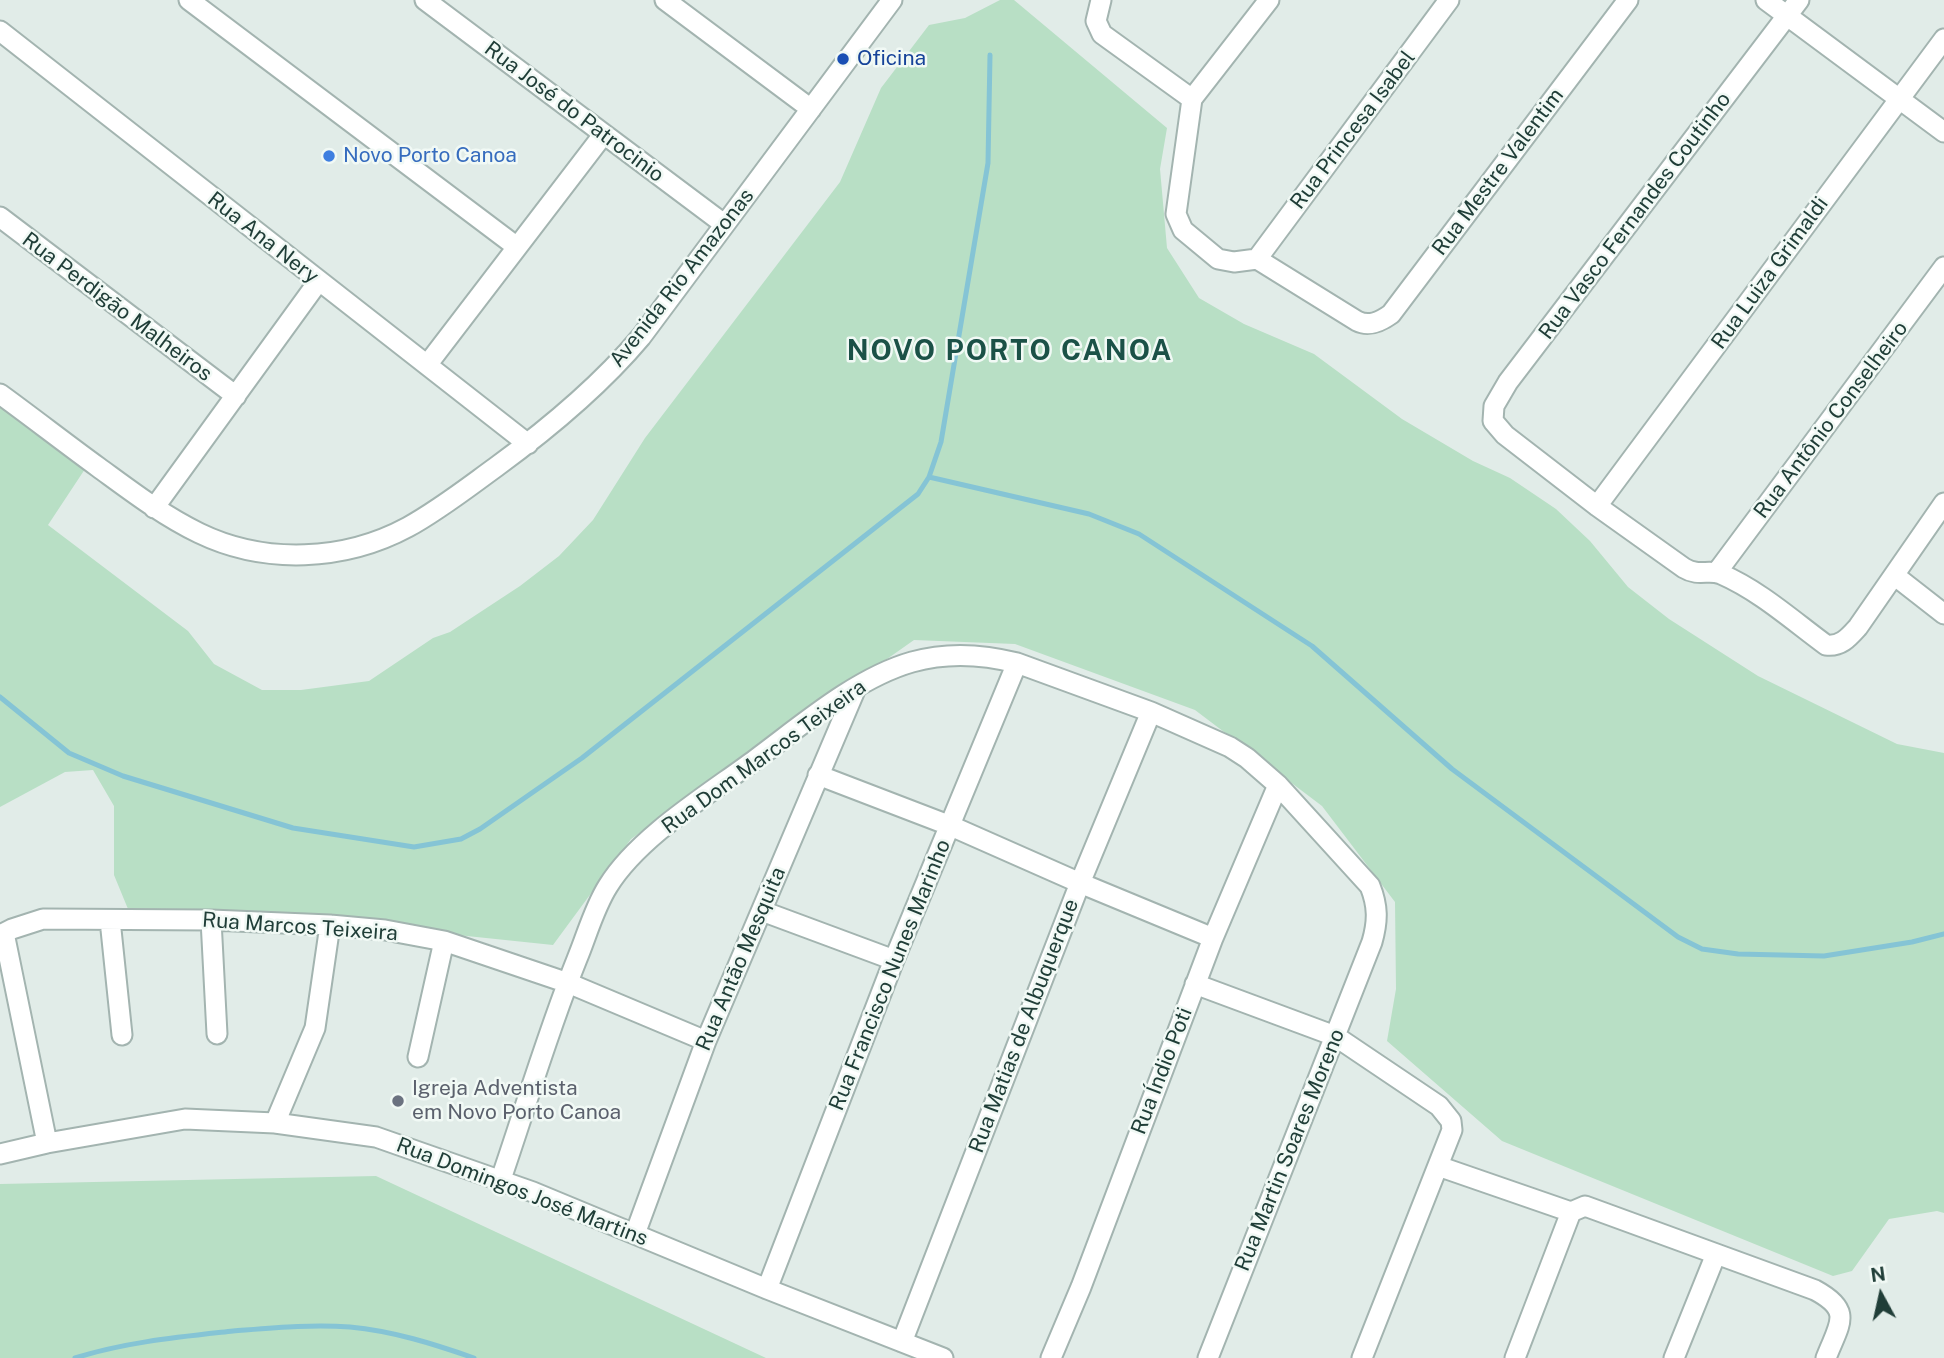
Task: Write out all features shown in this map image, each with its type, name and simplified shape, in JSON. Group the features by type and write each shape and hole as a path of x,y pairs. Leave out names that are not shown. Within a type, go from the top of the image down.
{"street":[{"path":"189,0 517,247"},
{"name":"Rua José do Patrocinio","path":"425,0 724,224"},
{"path":"665,0 811,109"},
{"name":"Avenida Rio Amazonas","path":"0,394 154,508 201,534 233,546 291,555 319,554 378,541 409,527 441,507 528,444 617,366 892,0"},
{"path":"1101,0 1096,21 1098,28 1107,38 1192,99"},
{"path":"1257,259 1234,262 1218,259 1183,230 1178,223 1177,204 1192,99 1269,0"},
{"name":"Rua Princesa Isabel","path":"1257,259 1450,0"},
{"name":"Rua Mestre Valentim","path":"1257,259 1357,321 1377,322 1391,314 1628,0"},
{"path":"1766,0 1793,8 1944,132"},
{"name":"Rua Vasco Fernandes Coutinho","path":"1597,506 1505,435 1496,426 1492,414 1494,406 1508,382 1793,8"},
{"name":"Rua Ana Nery","path":"0,32 528,444"},
{"name":"Rua Luiza Grimaldi","path":"1597,506 1944,39"},
{"path":"427,365 603,135"},
{"name":"Rua Perdigão Malheiros","path":"0,217 236,396"},
{"name":"Rua Antônio Conselheiro","path":"1717,572 1944,268"},
{"path":"154,508 318,282"},
{"path":"1597,506 1688,571 1696,574 1717,572 1761,595 1821,641 1832,646 1851,635 1944,503"},
{"path":"1894,575 1944,614"},
{"name":"Rua Dom Marcos Teixeira","path":"501,1179 568,983 606,889 617,872 644,845 702,799 856,687 911,662 969,655 995,657 1151,712 1230,747 1278,785 1370,886 1378,913 1372,942"},
{"name":"Rua Francisco Nunes Marinho","path":"767,1289 894,960 1017,663"},
{"name":"Rua Antão Mesquita","path":"635,1234 706,1041 856,687"},
{"name":"Rua Matias de Albuquerque","path":"902,1342 1080,883 1151,712"},
{"path":"818,775 951,826 1213,938"},
{"name":"Rua Índio Poti","path":"1051,1358 1081,1287 1213,938 1278,785"},
{"path":"762,911 894,960"},
{"name":"Rua Marcos Teixeira","path":"2,933 43,919 211,920 385,930 444,941 568,983 706,1041"},
{"path":"110,920 122,1035"},
{"path":"211,920 217,1034"},
{"path":"275,1123 315,1028 330,925"},
{"path":"2,933 47,1143"},
{"path":"418,1057 444,941"},
{"name":"Rua Martin Soares Moreno","path":"1208,1358 1372,942"},
{"path":"1195,984 1335,1036 1439,1107 1451,1121 1452,1130 1362,1358"},
{"name":"Rua Domingos José Martins","path":"0,1154 185,1119 275,1123 376,1137 501,1179 767,1289 943,1358"},
{"path":"1438,1166 1571,1212"},
{"path":"1515,1358 1571,1212 1583,1206 1592,1207 1815,1290 1835,1302 1839,1307 1839,1323 1826,1358"},
{"path":"1674,1358 1716,1255"}],"green space":[{"path":"1000,0 1014,0 1167,128 1160,169 1167,248 1199,298 1244,324 1314,354 1402,419 1473,461 1510,478 1556,509 1590,541 1628,587 1669,619 1758,676 1897,744 1944,753 1944,1213 1937,1211 1889,1219 1852,1271 1833,1276 1502,1141 1387,1041 1396,989 1395,902 1322,806 1195,710 1015,644 914,640 631,839 553,945 333,922 128,909 114,875 114,806 93,770 65,772 0,807 0,404 85,469 48,525 188,631 214,664 262,690 301,690 369,681 433,638 450,632 520,586 559,556 593,520 645,438 840,182 881,88 929,25 965,18"},
{"path":"376,1176 766,1358 0,1358 0,1184"}],"waterway":[{"path":"0,697 69,753 123,776 293,828 414,847 461,839 480,829 582,758 918,494 929,477 941,442 988,163 990,55"},
{"path":"929,477 1089,514 1139,534 1312,646 1452,769 1678,937 1702,949 1738,954 1824,956 1944,934"},
{"path":"75,1358 133,1344 173,1338 233,1331 321,1326 350,1327 398,1335 474,1358"}],"place":[{"name":"Oficina","path":"843,59"},
{"name":"Novo Porto Canoa","path":"329,156"},
{"name":"Igreja Adventista em Novo Porto Canoa","path":"398,1101"}],"district":[{"name":"NOVO PORTO CANOA","path":"1010,351"}]}
